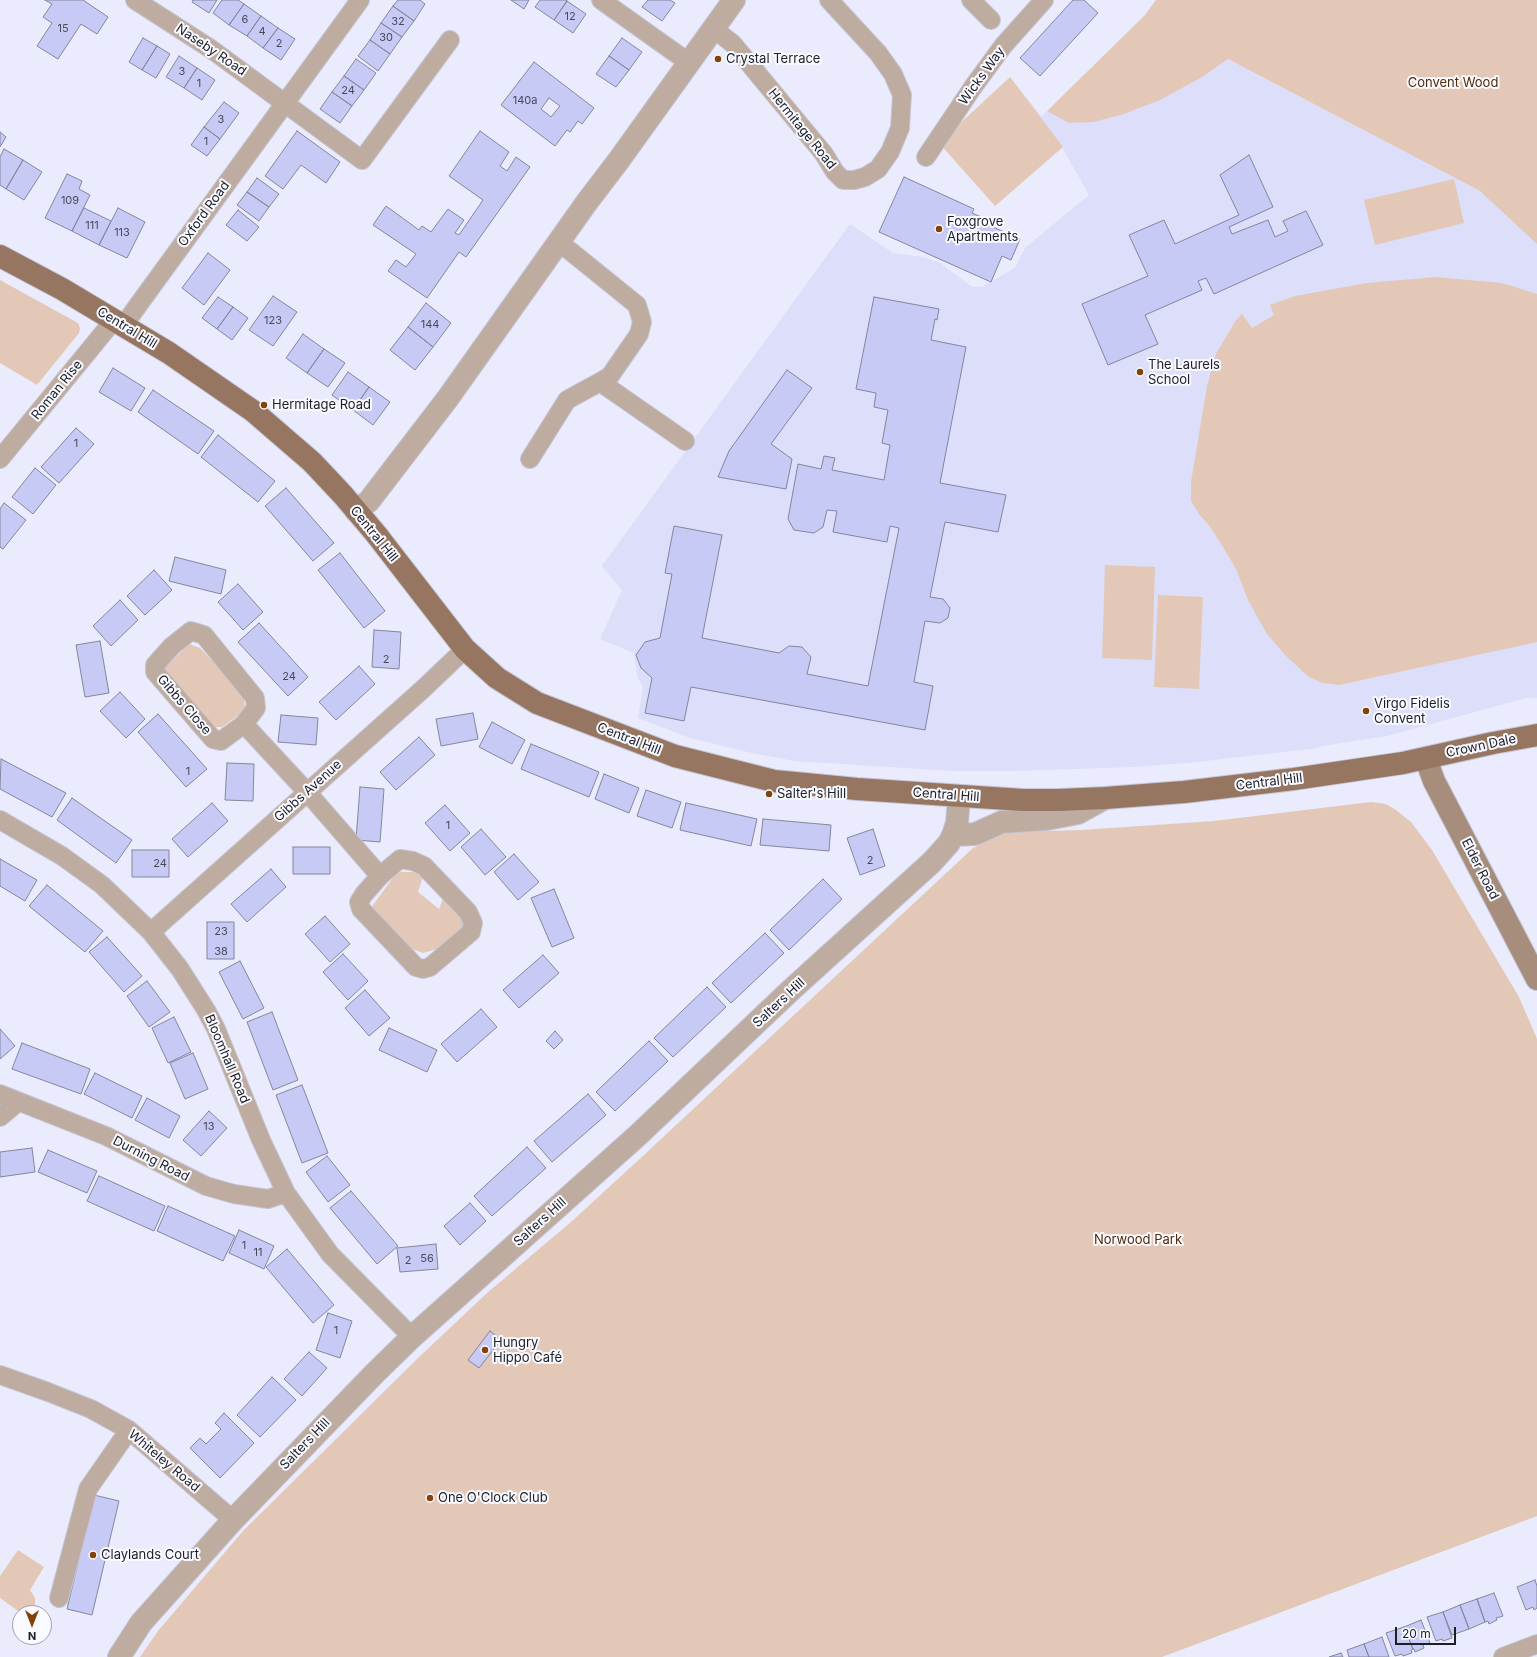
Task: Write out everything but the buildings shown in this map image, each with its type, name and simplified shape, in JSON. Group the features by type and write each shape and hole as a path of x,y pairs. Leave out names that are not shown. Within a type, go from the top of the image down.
{"main road":[{"name":"Central Hill","path":"0,256 62,289 169,353 253,411 312,462 376,534 465,650 497,678 537,703 674,756 774,781 857,789 1023,800 1105,798 1294,780 1426,758"},
{"name":"Crown Dale","path":"1426,758 1537,735"},
{"name":"Elder Road","path":"1426,758 1434,780 1537,979"}],"street":[{"name":"Naseby Road","path":"135,0 211,49 285,103"},
{"name":"Oxford Road","path":"119,323 285,103 360,0"},
{"path":"601,0 688,62"},
{"path":"356,511 369,501 448,398 734,0"},
{"name":"Hermitage Road","path":"713,28 733,44 824,154 835,172 843,180 854,180 865,177 878,169 890,152 900,128 902,95 893,74 878,53 829,0"},
{"path":"972,0 991,20"},
{"name":"Wicks Way","path":"926,157 977,81 1003,46 1044,0"},
{"path":"285,103 362,160 450,40"},
{"path":"530,459 567,400 610,376 640,334 642,322 637,305 559,242"},
{"name":"Roman Rise","path":"1,455 119,323"},
{"path":"600,382 685,441"},
{"name":"Gibbs Close","path":"191,631 204,635 255,698 256,708 244,724 221,741 213,739 155,672 155,665 172,646 191,631"},
{"name":"Gibbs Avenue","path":"151,932 465,650"},
{"path":"244,724 307,792 380,876"},
{"name":"Salters Hill","path":"119,1657 141,1623 233,1520 375,1372 412,1337 637,1136 791,990 899,894 932,862 949,843 953,835 957,823 959,796"},
{"path":"953,835 975,834 1002,822 1047,819 1078,813 1105,798"},
{"name":"Bloomhall Road","path":"0,820 68,860 102,885 151,932 180,969 206,1010 216,1029 261,1140 286,1192 330,1254 412,1337"},
{"path":"400,859 413,860 424,866 468,912 473,923 471,932 430,967 423,969 416,967 361,909 360,902 364,894 380,876 400,859"},
{"name":"Durning Road","path":"0,1094 106,1136 206,1186 234,1194 268,1199 286,1192"},
{"path":"0,1117 18,1102"},
{"name":"Whiteley Road","path":"0,1375 91,1409 129,1430 233,1520"},
{"path":"59,1598 88,1489 129,1430"},
{"path":"1503,1657 1537,1644"}],"shaded area":[{"name":"The Laurels School","path":"1228,59 1480,191 1537,228 1537,698 1526,698 1387,736 1322,746 1318,748 1188,763 1132,767 1012,771 952,771 795,761 756,754 690,738 638,718 643,688 637,675 634,653 600,639 622,590 602,566 850,224 893,253 923,257 940,263 972,287 982,287 1015,268 1025,248 1089,195 1062,147 995,206 1010,77 1041,116 1047,111"}],"green space":[{"name":"Convent Wood","path":"1156,0 1537,0 1537,244 1480,191 1228,59 1202,77 1160,100 1121,115 1093,122 1069,123 1047,111 1145,15"},
{"path":"1010,77 1063,147 995,206 939,143"},
{"path":"1454,179 1464,223 1375,245 1364,200"},
{"path":"1436,277 1502,283 1537,294 1537,642 1339,685 1323,683 1309,677 1287,657 1267,634 1248,600 1236,569 1211,528 1199,514 1191,501 1191,482 1207,386 1216,354 1236,320 1242,314 1252,328 1274,315 1270,305 1295,296 1367,283"},
{"path":"0,280 78,323 80,328 79,333 37,385 0,363"},
{"path":"1105,565 1155,567 1152,660 1102,658"},
{"path":"1158,595 1203,597 1199,689 1154,687"},
{"path":"189,644 200,648 240,689 243,695 245,706 243,712 222,727 214,727 165,675 165,668"},
{"name":"Norwood Park","path":"1371,802 1386,804 1396,810 1411,822 1432,850 1519,997 1537,1039 1537,1516 1162,1657 140,1657 158,1631 243,1531 417,1359 487,1293 571,1222 645,1154 973,848 1008,832 1081,830 1214,821"},
{"path":"401,872 415,872 423,877 418,892 439,909 444,896 467,925 437,949 423,953 407,947 372,911 373,905 395,875"},
{"path":"18,1550 44,1567 30,1590 35,1598 35,1605 12,1605 12,1607 0,1598 0,1576"}],"place":[{"name":"Crystal Terrace","path":"718,59"},
{"name":"Foxgrove Apartments","path":"939,229"},
{"name":"The Laurels School","path":"1140,372"},
{"name":"Hermitage Road","path":"264,405"},
{"name":"Virgo Fidelis Convent","path":"1366,711"},
{"name":"Salter's Hill","path":"769,794"},
{"name":"Hungry Hippo Café","path":"485,1350"},
{"name":"One O'Clock Club","path":"430,1498"},
{"name":"Claylands Court","path":"93,1555"}]}
